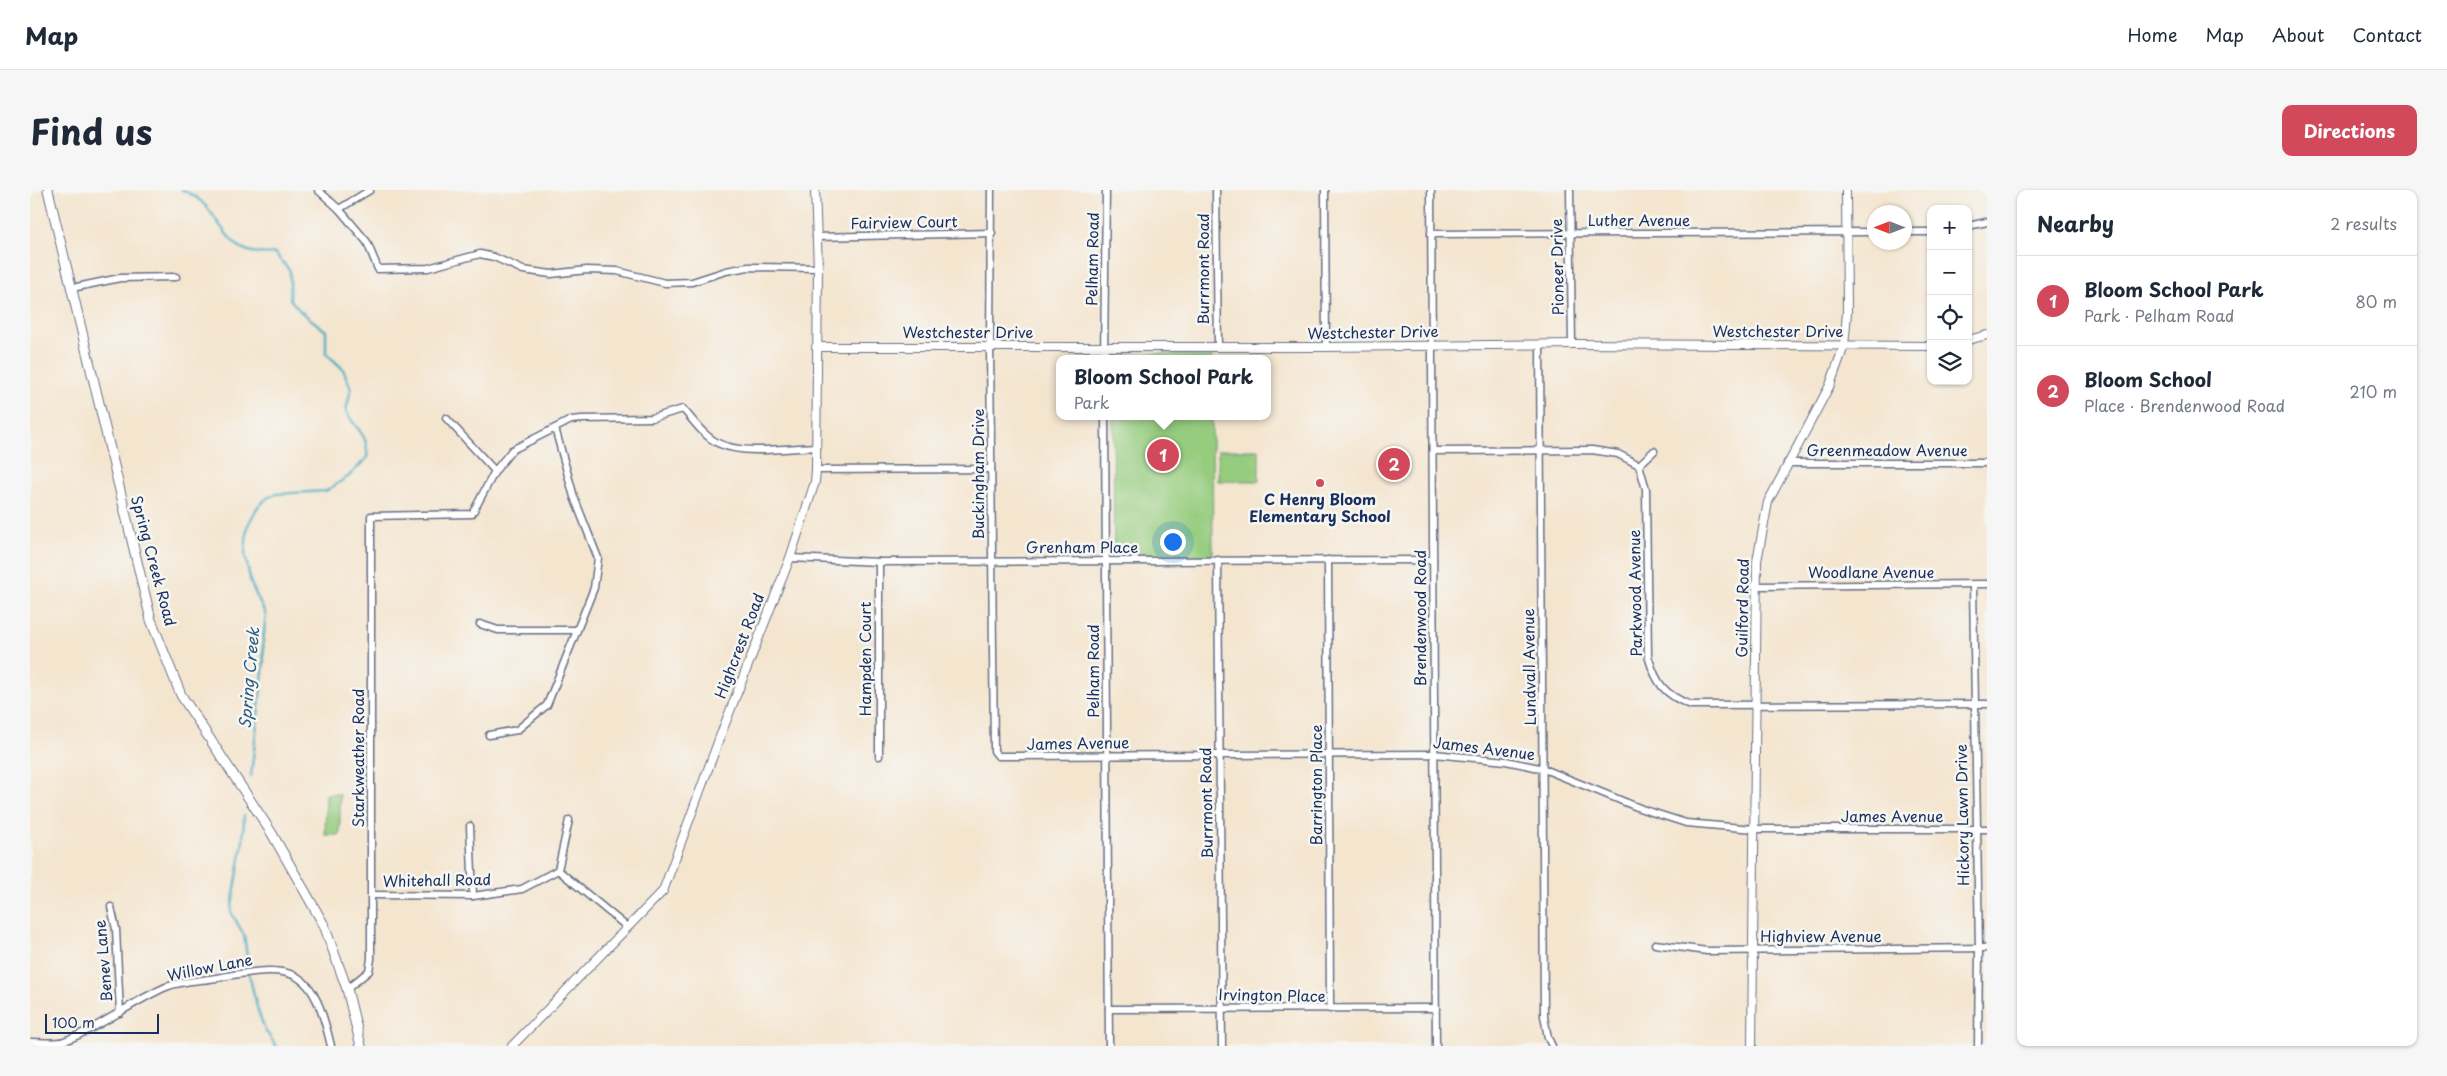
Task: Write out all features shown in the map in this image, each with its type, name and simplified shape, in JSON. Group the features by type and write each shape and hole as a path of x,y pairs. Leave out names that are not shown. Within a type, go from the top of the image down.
{"main road":[{"name":"Spring Creek Road","path":"48,190 152,620 181,695 271,832 324,925 347,989 361,1046"}],"street":[{"path":"318,190 339,209 367,242 378,269 428,268 480,254 494,257 523,270 551,274 587,270 617,271 665,283 692,282 726,271 748,267 818,268"},
{"path":"339,209 370,190"},
{"name":"Highcrest Road","path":"512,1046 663,891 721,734 790,558 816,470 818,268 815,190"},
{"name":"Buckingham Drive","path":"992,190 991,469 994,751 998,756"},
{"name":"Pelham Road","path":"1104,355 1106,190"},
{"name":"Burrmont Road","path":"1216,190 1218,347"},
{"path":"1325,190 1326,347"},
{"name":"Brendenwood Road","path":"1431,190 1436,1046"},
{"name":"Pioneer Drive","path":"1570,190 1572,344"},
{"name":"Guilford Road","path":"1752,1046 1756,586 1760,540 1768,502 1830,384 1844,346 1846,190"},
{"path":"1972,225 1987,222"},
{"name":"Luther Avenue","path":"1431,234 1867,232"},
{"path":"1912,232 1927,232"},
{"name":"Fairview Court","path":"816,237 992,234"},
{"path":"72,288 120,278 176,277"},
{"path":"1972,339 1987,335"},
{"name":"Westchester Drive","path":"816,347 1104,348 1540,346 1572,344 1927,346"},
{"name":"Lundvall Avenue","path":"1540,346 1544,1016 1548,1038 1552,1046"},
{"path":"446,418 495,471 512,450 555,428 582,418 652,418 683,409 718,444 739,450 816,447"},
{"name":"Pelham Road","path":"1105,420 1109,1046"},
{"path":"488,735 517,730 547,705 594,588 598,558 574,497 555,428"},
{"path":"1433,451 1592,450 1618,454 1639,465 1654,451"},
{"name":"Greenmeadow Avenue","path":"1787,463 1987,463"},
{"name":"Parkwood Avenue","path":"1639,465 1646,489 1648,656 1653,674 1662,689 1676,699 1691,705 1987,704"},
{"path":"816,470 991,469"},
{"name":"Starkweather Road","path":"347,989 369,971 372,895 371,516 472,514 495,471"},
{"name":"Grenham Place","path":"790,558 879,562 1433,560"},
{"name":"Burrmont Road","path":"1218,560 1218,756 1222,1046"},
{"name":"Barrington Place","path":"1328,560 1330,1009"},
{"name":"Hampden Court","path":"879,562 879,756"},
{"name":"Hickory Lawn Drive","path":"1972,584 1979,948 1978,1046"},
{"name":"Woodlane Avenue","path":"1756,586 1987,584"},
{"path":"480,624 498,630 577,630"},
{"name":"James Avenue","path":"998,756 1434,754 1506,761 1544,769 1642,809 1686,823 1754,829 1987,829"},
{"path":"569,820 558,870 627,927"},
{"path":"470,826 473,896"},
{"name":"Whitehall Road","path":"372,895 473,896 522,889 558,870"},
{"name":"Benev Lane","path":"111,907 116,929 120,1013"},
{"name":"Highview Avenue","path":"1655,944 1707,951 1987,948"},
{"name":"Willow Lane","path":"30,1042 63,1041 120,1013 166,987 185,982 261,971 282,970 303,980 319,1003 331,1046"},
{"name":"Irvington Place","path":"1109,1009 1436,1008"}],"green space":[{"path":"1211,352 1211,355 1112,355"},
{"path":"1113,420 1212,420 1213,556 1114,554"},
{"path":"1218,450 1259,450 1259,481 1218,481"},
{"path":"326,794 340,794 340,835 325,835"}],"waterway":[{"name":"Spring Creek","path":"182,190 196,198 207,208 223,230 242,248 256,253 275,253 290,271 290,299 300,311 326,331 326,353 343,369 351,389 346,411 364,437 367,450 367,458 349,476 326,491 276,494 267,498 257,508 247,527 245,554 251,584 266,615 263,641 264,663 251,776"},
{"name":"Spring Creek","path":"244,816 243,841 231,912 244,935 250,978 258,1011 265,1030 276,1046"}],"place":[{"name":"Bloom School Park","path":"1163,455"},
{"name":"Bloom School","path":"1394,464"},
{"name":"C Henry Bloom Elementary School","path":"1320,483"}]}
